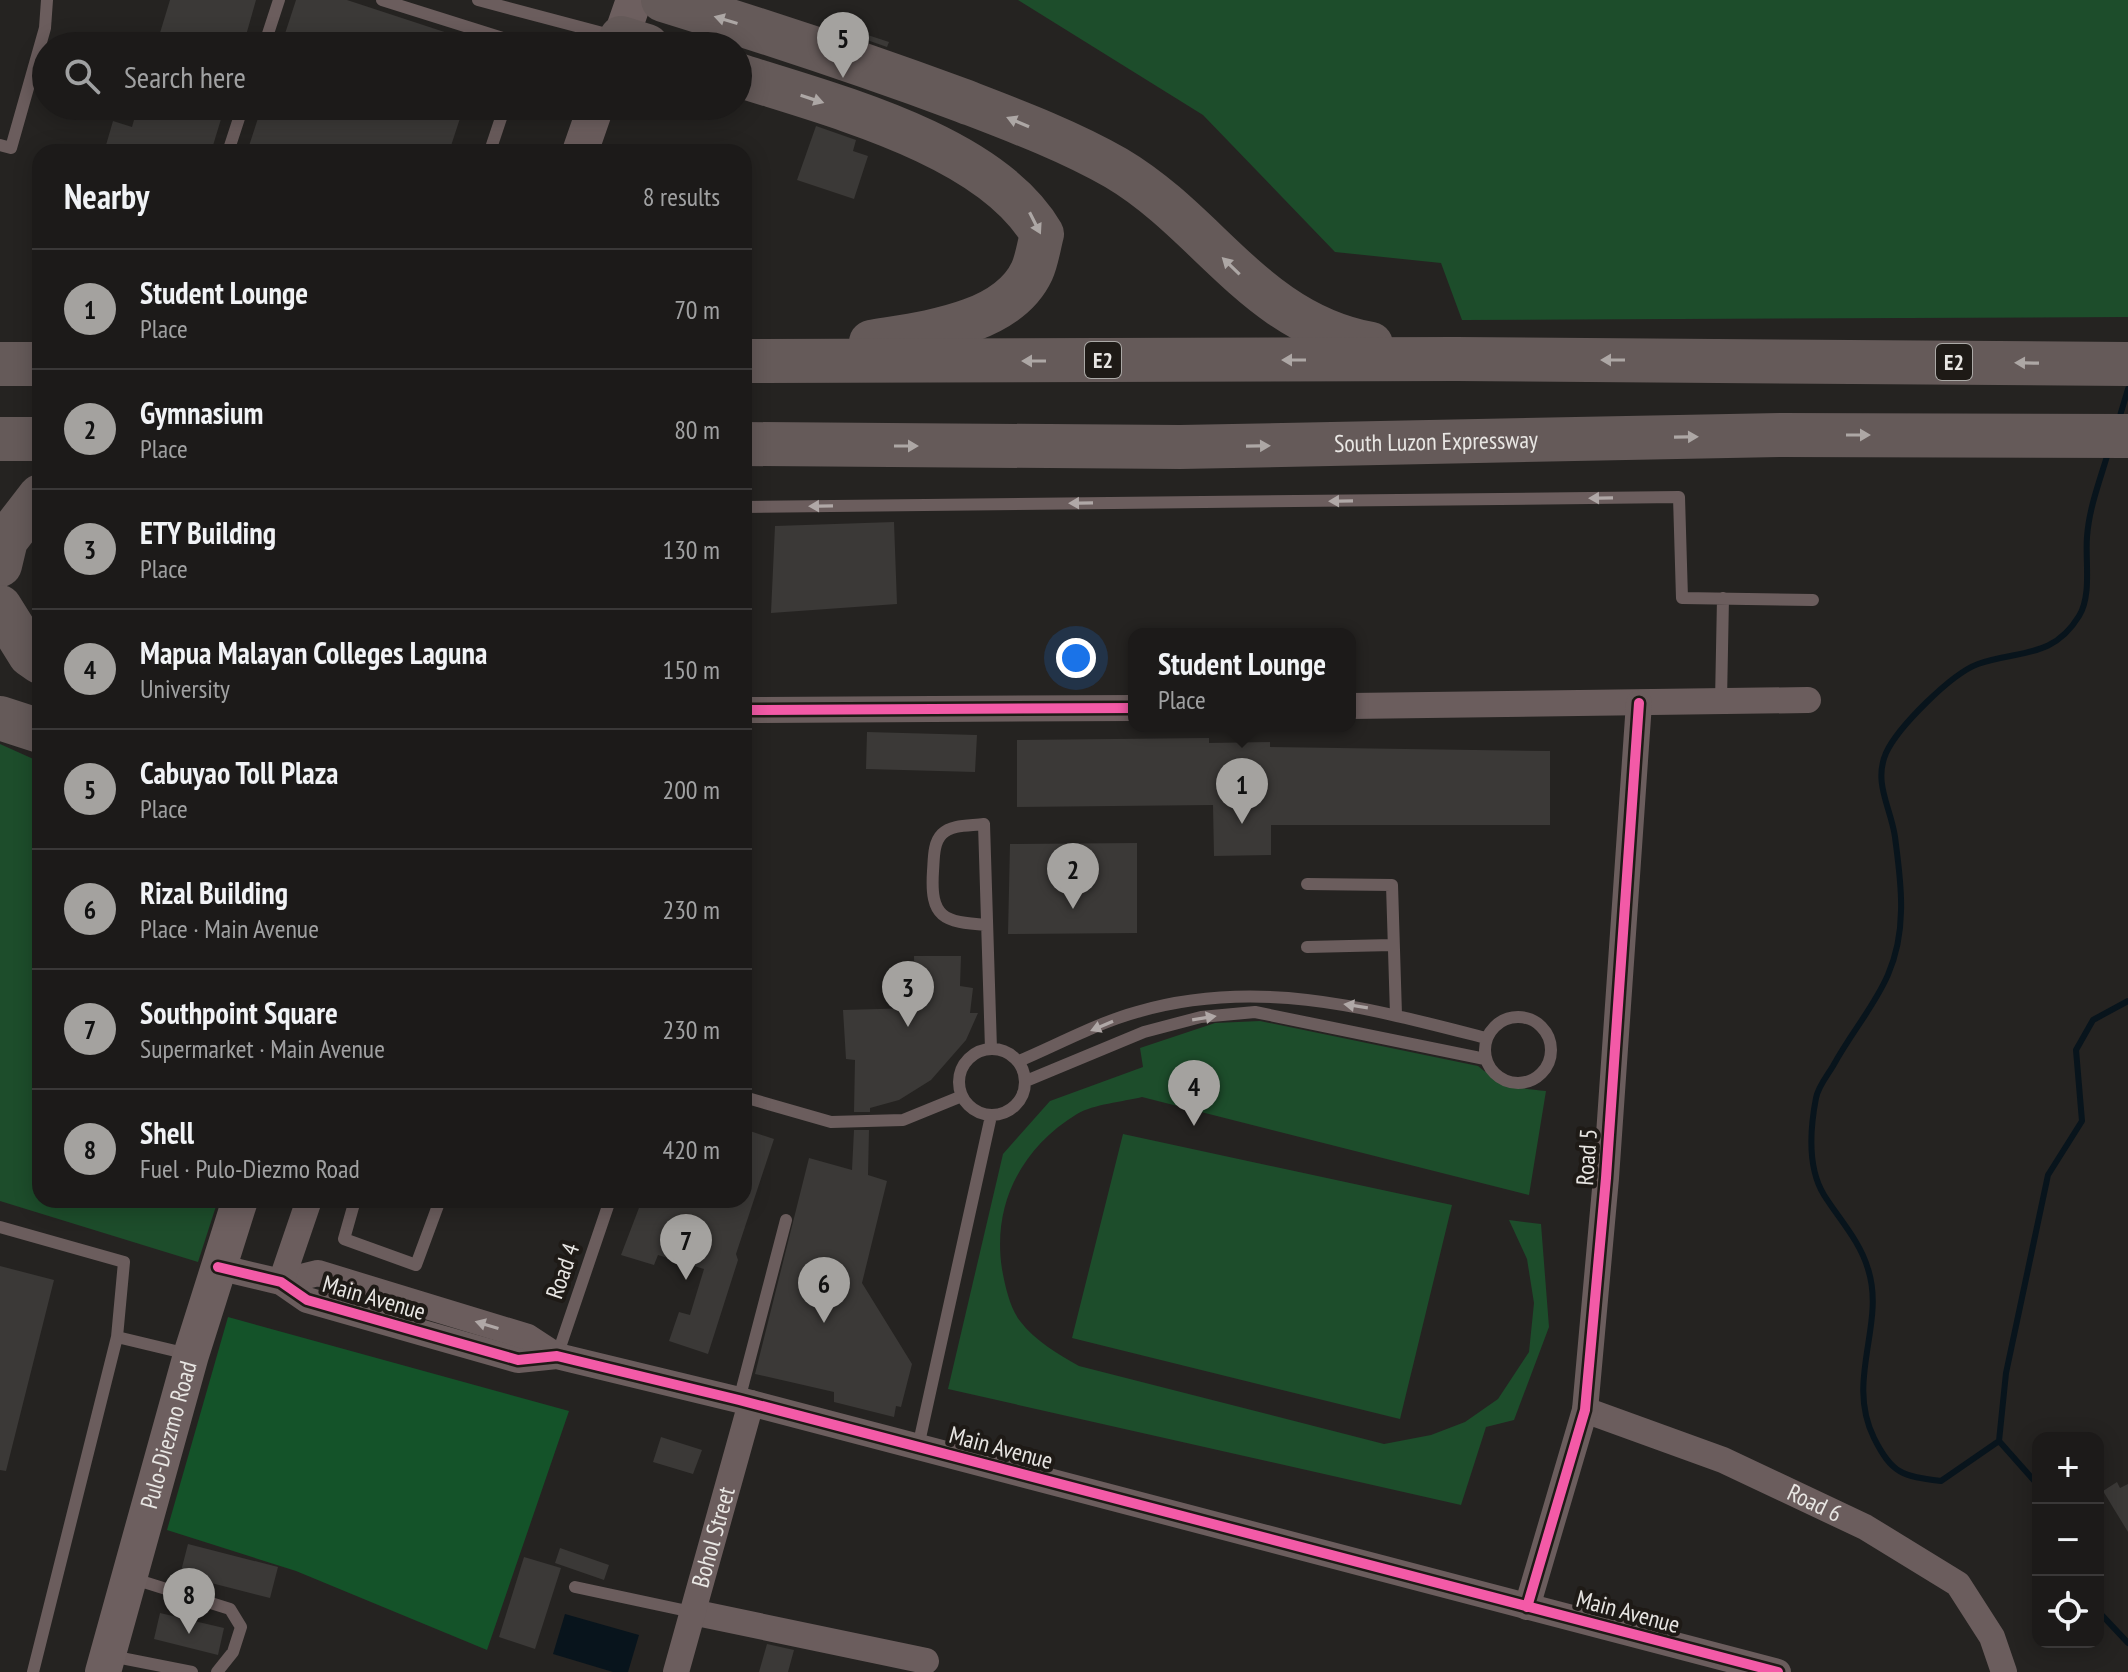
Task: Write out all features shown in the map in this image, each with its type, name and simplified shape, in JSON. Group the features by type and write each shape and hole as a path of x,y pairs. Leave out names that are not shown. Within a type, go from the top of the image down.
{"highway":[{"path":"663,0 858,60 1067,144 1118,169 1172,211 1247,281 1316,329 1341,338 1456,359"},
{"path":"752,79 841,108 980,170 1028,209 1042,234 1032,271 1010,300 972,319 902,337 752,360"},
{"name":"E2","path":"752,361 1456,359 2117,364"},
{"path":"0,364 32,364"},
{"name":"South Luzon Expressway","path":"752,444 1180,447 1764,435 2128,436"},
{"path":"0,439 32,439"},
{"path":"0,565 6,540 32,506"},
{"path":"0,607 32,656"},
{"path":"0,718 32,728"}],"main road":[{"path":"583,144 591,120"},
{"name":"Pulo-Diezmo Road","path":"106,1664 191,1355 237,1208"}],"street":[{"path":"1356,706 1808,700"},
{"name":"Road 5","path":"1527,1607 1585,1410 1606,1178 1639,703"},
{"path":"752,710 1128,708"},
{"path":"281,1282 306,1208"},
{"name":"Main Avenue","path":"218,1267 281,1282 307,1300 518,1360 557,1356 745,1402 1778,1672"},
{"name":"Bohol Street","path":"676,1672 745,1402"},
{"name":"Road 6","path":"1585,1410 1723,1460 1865,1527 1958,1584 1992,1637 1999,1667"},
{"path":"692,1612 926,1661"}],"lane":[{"path":"44,32 47,0"},
{"path":"269,32 279,0"},
{"path":"382,0 482,32"},
{"path":"478,0 630,32"},
{"path":"0,145 11,148 32,74"},
{"path":"231,144 238,120"},
{"path":"492,144 500,120"},
{"path":"752,507 1679,497 1682,598 1813,600"},
{"path":"1721,701 1723,598"},
{"path":"987,925 957,923 940,915 931,899 935,849 941,834 954,827 984,824 991,1049"},
{"path":"1307,884 1392,885 1396,1015"},
{"path":"1307,947 1392,945"},
{"path":"1019,1061 1136,1012 1200,999 1258,994 1364,1007 1486,1038"},
{"path":"1026,1081 1144,1032 1201,1017 1255,1012 1485,1059"},
{"path":"1522,1017 1541,1027 1551,1046 1550,1058 1539,1076 1518,1084 1498,1077 1485,1059 1486,1038 1501,1021 1522,1017"},
{"path":"991,1049 1011,1054 1019,1061 1026,1081 1020,1102 1002,1114 991,1116 974,1110 962,1096 959,1085 964,1064 971,1056 991,1049"},
{"path":"752,1099 831,1122 903,1120 962,1096"},
{"path":"918,1447 991,1116"},
{"path":"353,1208 344,1239 416,1265 437,1208"},
{"name":"Road 4","path":"557,1356 607,1208"},
{"path":"745,1402 786,1220"},
{"path":"0,1227 124,1262 117,1337 33,1672"},
{"path":"117,1337 191,1355"},
{"path":"129,1578 230,1609 241,1627 233,1652 217,1672"},
{"path":"575,1587 692,1612"},
{"path":"106,1664 192,1672"}],"green space":[{"path":"1018,0 2128,0 2128,317 1462,320 1441,263 1335,252 1203,115"},
{"path":"0,744 32,758 32,1208 215,1208 198,1262 0,1201"},
{"path":"1260,1021 1478,1066 1509,1084 1546,1091 1529,1195 1142,1097 1108,1104 1077,1114 1057,1128 1026,1161 1015,1180 1007,1201 1000,1245 1006,1289 1016,1316 1033,1335 1079,1366 1384,1444 1431,1435 1465,1422 1498,1399 1529,1352 1534,1303 1527,1259 1509,1220 1541,1224 1549,1327 1514,1420 1486,1427 1461,1505 948,1389 1003,1154 1050,1101 1143,1067 1140,1048 1215,1023"},
{"path":"1123,1134 1452,1205 1400,1419 1072,1338"},
{"path":"228,1317 569,1411 487,1650 296,1571 167,1530"}],"shaded area":[{"path":"565,1614 639,1635 628,1672 613,1672 553,1654"}],"building":[{"path":"170,0 256,0 247,32 160,32"},
{"path":"296,0 347,0 444,32 286,32"},
{"path":"828,22 889,42 887,47 827,26"},
{"path":"134,120 221,120 213,144 106,144 113,121 132,127"},
{"path":"257,120 459,120 452,144 250,144"},
{"path":"816,126 856,140 853,151 868,156 854,199 797,180"},
{"path":"894,522 897,604 771,613 775,526"},
{"path":"867,732 977,735 975,772 866,769"},
{"path":"1209,738 1209,743 1270,742 1270,747 1550,751 1550,825 1271,825 1271,855 1214,856 1213,805 1017,807 1017,740"},
{"path":"1137,843 1137,933 1008,934 1010,844"},
{"path":"914,956 961,956 960,986 973,988 970,1013 978,1013 966,1040 931,1080 899,1100 870,1108 870,1112 854,1112 855,1060 846,1059 843,1010 915,1008"},
{"path":"854,1130 869,1130 868,1175 887,1181 862,1283 912,1364 901,1407 896,1406 894,1417 834,1402 834,1392 755,1374 809,1158 852,1170"},
{"path":"752,1132 774,1139 752,1206"},
{"path":"639,1208 751,1208 708,1354 669,1341 679,1312 690,1315 704,1269 658,1255 654,1265 621,1255"},
{"path":"0,1266 54,1280 6,1471 0,1470"},
{"path":"661,1437 702,1450 693,1474 653,1462"},
{"path":"2117,1482 2120,1488 2128,1484 2128,1532 2104,1493"},
{"path":"188,1544 278,1567 270,1598 180,1575"},
{"path":"560,1548 609,1565 604,1580 555,1563"},
{"path":"524,1557 561,1568 535,1649 499,1637"},
{"path":"160,1613 224,1628 218,1655 154,1639"},
{"path":"767,1644 794,1650 788,1672 759,1672"}],"waterway":[{"path":"2119,419 2128,389"},
{"path":"2108,453 2090,515 2087,588 2083,608 2069,630 2046,646 1978,664 1954,678 1926,702 1886,753 1881,775 1900,874 1899,936 1894,957 1878,994 1816,1098 1811,1148 1815,1172 1824,1195 1855,1240 1868,1269 1872,1290 1864,1374 1866,1416 1880,1450 1893,1466 1907,1475 1941,1481 1999,1441 2006,1373 2048,1175 2082,1121 2076,1050 2093,1020 2128,1001"},
{"path":"1999,1441 2032,1478"},
{"path":"2104,1617 2128,1643"}],"cycle path":[{"path":"1527,1607 1585,1410 1606,1178 1639,703"},
{"path":"752,710 1128,708"},
{"path":"218,1267 281,1282 307,1300 518,1360 557,1356 739,1400 1778,1672"}],"place":[{"name":"Cabuyao Toll Plaza","path":"843,78"},
{"name":"Student Lounge","path":"1242,824"},
{"name":"Gymnasium","path":"1073,909"},
{"name":"ETY Building","path":"908,1027"},
{"name":"Mapua Malayan Colleges Laguna","path":"1194,1126"},
{"name":"Southpoint Square","path":"686,1280"},
{"name":"Rizal Building","path":"824,1323"},
{"name":"Shell","path":"189,1634"}]}
